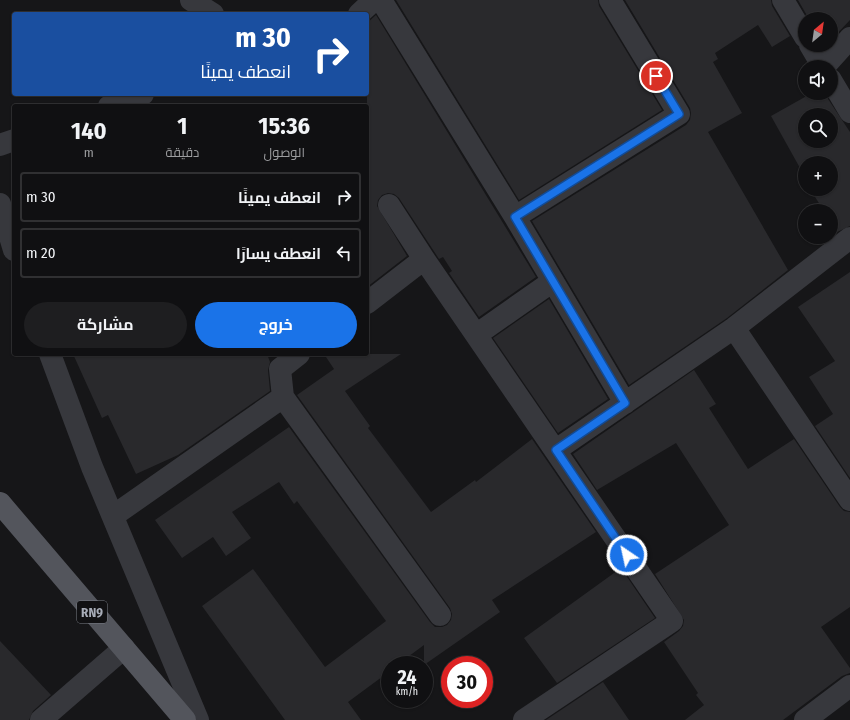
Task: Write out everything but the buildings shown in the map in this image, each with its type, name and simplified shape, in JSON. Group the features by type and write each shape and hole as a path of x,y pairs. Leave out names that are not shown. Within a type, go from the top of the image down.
{"main road":[{"name":"RN9","path":"0,503 185,720"}],"street":[{"path":"191,0 210,12"},
{"path":"361,12 374,0"},
{"path":"381,0 515,217 625,403"},
{"path":"515,217 679,114 610,0"},
{"path":"783,0 798,25"},
{"path":"830,60 850,38"},
{"path":"838,92 850,112"},
{"path":"115,104 137,96"},
{"path":"0,145 12,141"},
{"path":"0,204 12,243"},
{"path":"389,205 424,259 672,621 524,720"},
{"path":"556,450 734,328 850,238"},
{"path":"369,300 424,259"},
{"path":"476,335 553,281"},
{"path":"734,328 850,500"},
{"path":"51,356 112,516 198,720"},
{"path":"296,356 280,369 283,397 440,615"},
{"path":"112,516 283,397"},
{"path":"41,720 124,648"},
{"path":"805,720 850,686"}],"route":[{"path":"627,555 556,450 625,403 515,217 679,114 656,76"}]}
